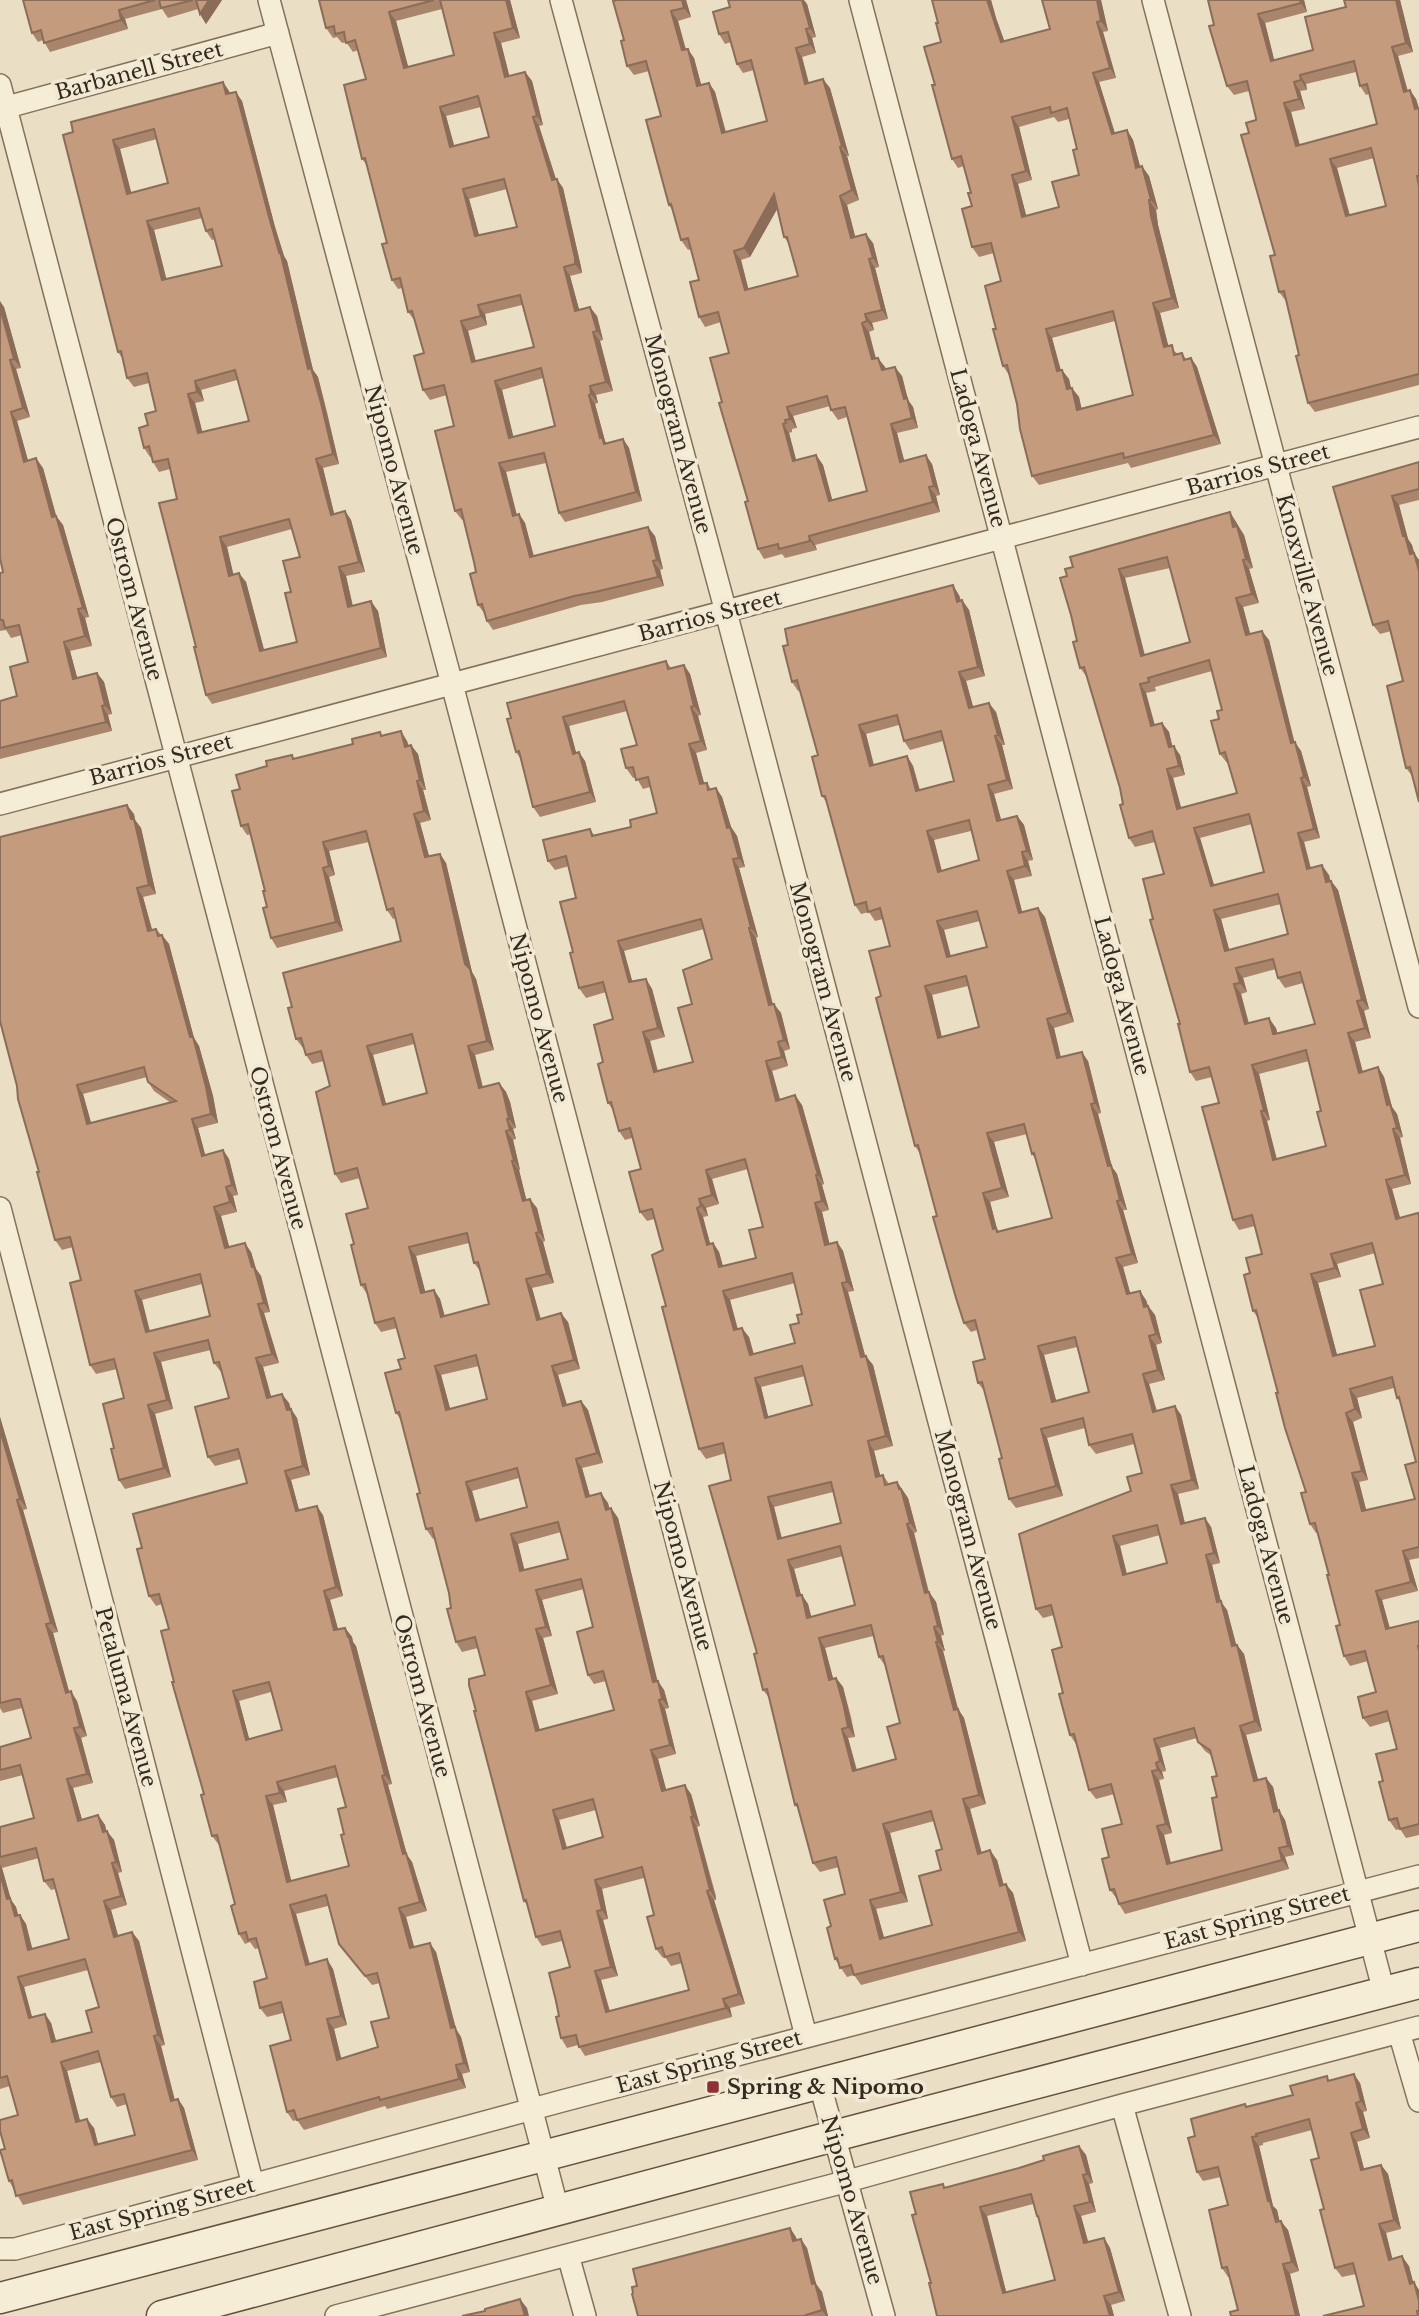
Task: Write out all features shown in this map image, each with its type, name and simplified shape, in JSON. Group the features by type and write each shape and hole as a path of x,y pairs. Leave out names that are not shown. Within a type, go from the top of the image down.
{"main road":[{"path":"0,2298 543,2158 719,2109 820,2085 1419,1926"},
{"path":"162,2316 1419,1983"}],"street":[{"name":"Nipomo Avenue","path":"269,0 452,684 806,2036"},
{"name":"Monogram Avenue","path":"561,0 726,612 1082,1965"},
{"name":"Ladoga Avenue","path":"860,0 1384,1992"},
{"name":"Knoxville Avenue","path":"1153,0 1419,1007"},
{"name":"Barbanell Street","path":"3,108 278,33"},
{"name":"Ostrom Avenue","path":"0,85 3,108 558,2210"},
{"name":"Barrios Street","path":"0,804 1419,427"},
{"name":"Petaluma Avenue","path":"0,1209 253,2185"},
{"name":"East Spring Street","path":"0,2249 15,2249 530,2109 1419,1876"},
{"path":"336,2316 1409,2029 1419,2101"},
{"name":"Nipomo Avenue","path":"820,2085 884,2316"},
{"path":"1122,2105 1180,2316"},
{"path":"568,2255 585,2316"}],"building":[{"path":"23,0 155,0 119,10 121,20 44,43 41,30 32,33"},
{"path":"159,0 193,0 161,8"},
{"path":"196,0 209,0 200,14"},
{"path":"319,0 434,0 389,12 404,68 454,55 440,0 506,0 513,28 494,33 505,77 525,72 537,116 533,117 552,180 557,179 575,258 575,264 564,267 575,311 590,307 597,331 593,332 606,382 590,386 589,395 600,438 602,437 604,444 623,439 636,492 559,513 544,453 499,463 513,516 519,514 530,557 648,527 657,560 653,561 658,577 574,596 487,621 482,604 478,605 470,574 476,572 461,509 455,511 435,431 454,426 444,385 423,390 414,356 424,353 412,311 408,312 400,278 392,280 382,244 387,243 344,85 366,79 355,40 346,43 344,32 335,34 334,26 326,28","holes":["478,96 489,137 450,147 440,107","504,179 517,227 475,236 463,189","520,295 534,347 472,362 461,321 481,316 478,305","541,368 555,426 509,438 495,381"]},
{"path":"682,0 684,8 671,11 682,50 688,49 697,86 709,83 722,133 767,121 751,60 737,64 728,32 719,34 713,12 730,7 728,0 802,0 810,28 806,29 810,44 796,48 805,84 823,79 852,190 840,196 851,238 866,234 873,258 869,259 882,310 865,314 867,321 862,323 872,359 878,358 882,370 895,367 904,399 907,398 912,418 891,424 900,462 926,455 934,486 929,487 933,502 809,536 810,541 779,549 778,544 758,549 745,502 748,501 719,403 722,402 710,358 729,353 718,312 699,317 690,282 699,280 688,238 681,240 646,120 661,116 646,61 627,66 621,41 624,40 613,1","holes":["774,194 784,237 787,237 798,276 745,290 734,251 744,248","827,396 831,410 845,407 867,491 829,501 816,455 793,461 783,424 790,419 787,407"]},
{"path":"932,0 987,0 1001,42 1050,29 1042,0 1097,0 1101,21 1097,22 1110,68 1093,73 1112,134 1127,130 1136,168 1142,166 1151,200 1151,216 1172,298 1153,303 1164,347 1172,345 1174,355 1182,353 1184,360 1191,358 1214,435 1124,458 1123,453 1032,476 1020,429 1017,404 1007,365 1003,366 985,286 1001,281 991,243 972,247 962,209 972,206 968,193 971,193 961,156 952,159 924,47 941,42","holes":["1050,107 1051,113 1067,108 1077,149 1073,150 1079,175 1052,182 1059,207 1022,217 1012,175 1026,171 1012,117","1113,311 1133,395 1077,410 1072,388 1067,389 1062,370 1057,371 1046,329"]},
{"path":"1208,0 1300,0 1301,3 1258,14 1271,61 1313,50 1305,17 1346,7 1344,0 1396,0 1406,43 1392,47 1404,92 1410,90 1415,109 1419,108 1419,374 1308,403 1284,291 1279,292 1270,256 1275,255 1241,135 1249,133 1246,123 1256,120 1247,81 1227,86 1209,26 1214,25","holes":["1354,61 1360,86 1367,84 1377,124 1296,146 1284,103 1299,99 1294,82 1301,80 1300,75","1371,148 1386,206 1346,216 1330,159"]},
{"path":"223,82 226,94 236,92 280,251 308,369 311,368 333,454 316,459 331,515 345,511 359,562 339,567 348,607 371,601 381,648 206,695 159,503 177,499 168,459 153,462 149,446 144,448 139,428 148,425 145,414 156,411 147,373 127,378 121,351 118,352 63,135 73,132 71,122","holes":["154,129 168,183 127,194 113,140","199,208 206,231 212,229 222,266 162,280 147,221","235,370 249,421 198,433 188,394 197,392 195,381","289,519 300,557 283,561 291,592 285,593 297,642 260,651 239,573 229,576 220,537"]},
{"path":"0,308 14,359 10,360 23,408 11,412 24,462 36,458 52,517 56,516 83,608 78,609 85,636 64,642 73,679 97,673 106,722 0,748 0,701 17,696 10,667 28,662 19,625 5,628 3,620 0,620 0,573 3,572 0,558"},
{"path":"1419,462 1419,489 1392,496 1403,536 1410,554 1414,553 1419,571 1419,802 1410,767 1406,768 1387,686 1403,681 1388,621 1373,625 1333,487"},
{"path":"1230,512 1233,527 1237,526 1252,594 1236,598 1246,635 1262,631 1291,743 1295,742 1304,777 1301,778 1314,829 1298,833 1307,869 1322,865 1326,882 1331,881 1362,1000 1357,1001 1365,1028 1348,1033 1359,1073 1378,1067 1387,1105 1390,1104 1397,1128 1393,1129 1405,1175 1386,1180 1396,1219 1418,1213 1419,1215 1419,1547 1403,1551 1411,1582 1376,1591 1386,1629 1419,1621 1419,1824 1400,1829 1397,1818 1389,1820 1379,1782 1383,1781 1376,1754 1397,1749 1387,1711 1363,1718 1358,1697 1376,1692 1365,1651 1344,1656 1336,1626 1340,1625 1329,1575 1315,1523 1310,1524 1301,1493 1306,1492 1285,1428 1256,1310 1253,1311 1244,1275 1250,1273 1246,1258 1262,1254 1252,1215 1233,1220 1202,1107 1219,1103 1209,1067 1190,1072 1180,1024 1150,920 1153,919 1143,879 1164,874 1152,831 1129,838 1120,805 1123,804 1120,788 1084,667 1080,668 1073,642 1077,641 1060,578 1067,576 1065,569 1073,567 1070,557","holes":["1167,557 1190,642 1141,656 1119,569","1209,660 1222,710 1217,711 1219,719 1211,721 1220,754 1225,752 1237,793 1177,809 1167,769 1179,766 1174,746 1169,747 1162,723 1151,726 1140,684 1149,682 1148,678","1249,814 1264,872 1211,886 1194,828","1278,894 1288,934 1225,951 1214,910","1273,959 1278,978 1300,972 1315,1024 1275,1034 1269,1018 1245,1024 1234,984 1240,983 1236,968","1306,1050 1321,1111 1317,1112 1326,1146 1273,1160 1261,1111 1264,1111 1252,1065","1372,1243 1383,1284 1360,1290 1375,1346 1333,1356 1311,1274 1335,1268 1331,1254","1392,1377 1416,1462 1405,1465 1415,1499 1362,1511 1352,1473 1362,1471 1346,1413 1355,1409 1350,1389"]},
{"path":"953,585 957,602 962,600 978,667 959,672 969,708 989,703 1007,780 988,785 997,821 1017,816 1027,851 1022,852 1025,866 1007,871 1019,913 1038,908 1068,1013 1047,1019 1057,1058 1082,1052 1095,1103 1091,1104 1108,1166 1111,1165 1120,1200 1117,1201 1132,1254 1116,1258 1127,1294 1140,1291 1144,1307 1148,1306 1156,1334 1149,1336 1158,1370 1143,1374 1153,1412 1175,1406 1192,1480 1171,1485 1181,1524 1205,1518 1214,1553 1206,1555 1217,1602 1221,1601 1232,1646 1237,1645 1255,1721 1240,1726 1254,1781 1266,1778 1274,1812 1279,1810 1288,1846 1279,1848 1282,1860 1119,1904 1114,1889 1110,1890 1102,1859 1109,1857 1102,1829 1122,1824 1111,1784 1089,1790 1074,1734 1070,1735 1059,1694 1063,1693 1052,1650 1062,1647 1051,1605 1036,1609 1019,1534 1131,1491 1127,1477 1142,1473 1132,1434 1089,1445 1083,1418 1041,1429 1056,1486 1009,1499 999,1459 1002,1458 982,1382 978,1383 973,1362 985,1359 975,1320 964,1323 956,1298 933,1217 937,1216 918,1145 915,1146 876,998 881,996 869,951 890,946 880,908 868,912 866,902 855,905 825,796 822,796 812,757 818,755 797,680 792,682 783,646 788,645 785,629","holes":["897,715 904,741 941,731 954,781 916,791 907,756 870,766 859,725","969,820 979,860 938,872 927,831","977,911 987,947 947,957 937,921","966,976 979,1027 938,1038 925,986","1024,1124 1052,1218 997,1232 996,1228 993,1229 983,1193 1002,1188 987,1133","1075,1337 1089,1392 1052,1402 1038,1346","1157,1525 1167,1563 1123,1575 1113,1536","1194,1728 1198,1742 1210,1750 1217,1776 1212,1777 1217,1797 1212,1798 1222,1850 1167,1864 1157,1826 1166,1824 1152,1771 1158,1770 1156,1763 1160,1761 1154,1739"]},
{"path":"666,661 668,669 684,665 694,706 691,707 701,741 689,744 700,784 707,783 708,790 716,788 727,828 730,827 739,858 733,859 749,928 769,1005 774,1004 784,1040 778,1042 782,1057 766,1061 776,1101 795,1095 818,1175 822,1201 815,1203 825,1245 837,1242 847,1282 842,1283 861,1357 866,1356 886,1436 868,1441 876,1477 883,1475 885,1485 897,1482 901,1489 925,1593 929,1592 938,1626 934,1627 936,1642 954,1710 958,1709 979,1795 963,1799 978,1854 990,1850 1000,1886 1006,1884 1019,1932 854,1975 851,1965 840,1968 837,1958 835,1959 827,1928 831,1926 824,1900 845,1894 836,1857 813,1863 797,1804 795,1805 767,1689 763,1690 754,1654 757,1653 709,1486 731,1480 723,1443 699,1449 662,1307 666,1306 652,1255 663,1250 652,1209 640,1212 629,1172 641,1169 630,1128 619,1131 611,1102 608,1103 598,1064 603,1062 594,1025 613,1019 603,982 579,988 560,902 576,898 566,856 548,861 543,840 590,829 592,836 631,827 630,820 657,813 648,777 636,780 633,767 626,768 621,749 637,745 624,701 563,717 573,754 579,752 590,792 533,807 519,751 516,752 507,719 511,718 507,703","holes":["701,919 712,959 683,970 692,1004 678,1008 693,1062 654,1072 643,1032 658,1028 646,979 629,982 618,941","745,1159 763,1227 749,1230 756,1258 719,1267 713,1243 707,1245 697,1208 701,1206 699,1199 712,1195 706,1170","792,1273 802,1314 797,1315 799,1323 790,1325 795,1343 750,1355 742,1328 734,1330 723,1291","802,1366 812,1405 765,1418 755,1378","831,1482 841,1523 778,1539 768,1497","840,1546 855,1605 807,1618 802,1595 797,1596 788,1560","871,1625 879,1657 883,1656 900,1723 887,1727 896,1759 853,1771 842,1729 848,1727 844,1707 836,1678 829,1680 819,1638","931,1811 942,1849 936,1851 941,1870 919,1876 932,1925 880,1939 870,1900 901,1892 883,1824"]},
{"path":"401,731 405,747 411,745 424,811 414,814 425,857 440,854 465,964 470,969 487,1041 468,1046 479,1088 499,1083 503,1092 509,1119 510,1130 506,1131 512,1161 523,1201 530,1199 539,1232 536,1233 547,1274 526,1279 537,1320 561,1313 574,1360 552,1366 563,1406 581,1401 597,1453 576,1459 586,1497 601,1493 606,1510 611,1508 653,1682 658,1681 662,1699 659,1700 670,1745 651,1750 662,1791 685,1785 710,1890 707,1891 739,1994 723,1999 726,2008 579,2047 576,2035 561,2038 549,1973 570,1967 560,1931 536,1937 526,1900 524,1901 469,1685 469,1679 485,1675 475,1637 456,1642 447,1609 451,1608 449,1593 432,1528 426,1529 417,1494 420,1493 399,1412 396,1413 385,1373 401,1369 398,1360 405,1358 394,1318 375,1323 365,1284 361,1285 346,1214 368,1208 357,1168 335,1174 316,1092 330,1086 321,1051 306,1055 301,1038 296,1039 288,1008 292,1007 283,973 401,941 393,908 387,910 366,831 323,842 329,866 323,868 336,922 271,938 263,908 267,907 265,891 248,824 241,826 232,791 240,789 236,775 267,766 266,761 292,755 293,759 353,744 352,739 380,732 381,736","holes":["412,1034 427,1093 383,1105 367,1046","467,1233 474,1263 478,1262 489,1304 441,1317 434,1290 421,1293 409,1247","476,1355 487,1399 446,1410 435,1366","517,1468 527,1507 476,1521 466,1482","558,1522 568,1559 520,1571 511,1534","581,1579 593,1627 577,1632 588,1675 603,1671 614,1710 536,1731 526,1692 551,1685 536,1629 546,1627 536,1590","593,1799 603,1837 563,1849 553,1810","642,1867 654,1915 647,1917 656,1949 662,1947 665,1957 679,1953 689,1990 606,2012 595,1971 611,1967 597,1911 602,1910 595,1880"]},
{"path":"127,805 131,819 134,819 149,885 137,888 148,931 156,929 158,936 162,935 206,1087 211,1114 192,1119 202,1156 223,1150 232,1185 226,1187 230,1202 214,1207 225,1248 245,1243 254,1267 264,1303 258,1304 272,1354 256,1358 267,1398 282,1394 287,1410 291,1409 303,1466 285,1471 296,1511 317,1506 336,1587 324,1591 334,1630 345,1628 349,1637 385,1775 382,1776 403,1854 406,1853 420,1902 399,1908 410,1948 430,1943 451,2028 455,2027 464,2063 456,2065 459,2079 380,2100 379,2097 297,2120 294,2110 287,2112 270,2046 291,2040 281,2002 260,2008 254,1982 267,1978 256,1938 248,1940 246,1932 239,1934 231,1906 235,1904 217,1835 212,1836 201,1795 204,1794 172,1682 161,1631 169,1629 159,1594 149,1596 137,1549 142,1548 133,1514 247,1483 238,1449 208,1457 195,1407 229,1398 219,1362 214,1363 208,1340 154,1353 167,1400 148,1405 164,1468 119,1480 103,1404 124,1398 114,1359 90,1365 70,1283 81,1280 70,1237 55,1240 0,1021 0,837","holes":["144,1067 148,1082 176,1101 87,1124 77,1085","200,1274 210,1316 146,1332 135,1291","269,1682 282,1730 246,1740 233,1691","335,1766 346,1807 338,1809 349,1866 287,1882 266,1796 280,1793 277,1782","326,1895 339,1944 365,1976 377,1973 389,2018 371,2022 378,2047 337,2060 327,2019 341,2016 327,1959 306,1965 290,1905"]},
{"path":"0,1430 51,1623 46,1624 66,1693 71,1691 80,1727 74,1728 87,1774 67,1779 78,1821 98,1815 103,1832 107,1831 116,1862 112,1863 121,1896 104,1901 114,1937 132,1932 158,2035 154,2036 171,2101 178,2099 192,2150 16,2196 0,2150 5,2149 0,2120 18,2115 7,2076 0,2078 0,1873 15,1916 20,1915 28,1950 69,1939 53,1879 44,1881 36,1848 0,1857 0,1827 34,1818 20,1765 0,1770 0,1747 31,1738 20,1699 0,1703","holes":["85,1959 99,2007 86,2011 92,2032 52,2042 45,2014 29,2018 18,1977","98,2051 111,2097 124,2094 135,2135 95,2145 87,2119 76,2122 61,2062"]},
{"path":"1354,2074 1361,2101 1356,2103 1363,2129 1351,2133 1361,2170 1381,2165 1394,2220 1379,2224 1389,2260 1402,2256 1410,2284 1414,2282 1419,2301 1418,2316 1323,2316 1364,2306 1353,2263 1335,2268 1311,2160 1319,2158 1309,2119 1252,2137 1268,2201 1276,2222 1281,2221 1292,2262 1283,2264 1296,2316 1231,2316 1230,2312 1238,2310 1227,2267 1222,2268 1209,2210 1228,2205 1218,2167 1197,2172 1188,2138 1195,2136 1191,2119 1245,2104 1246,2107 1293,2095 1290,2086 1327,2076 1328,2081"},
{"path":"1079,2146 1087,2174 1083,2175 1090,2202 1074,2206 1084,2243 1104,2238 1119,2292 1104,2296 1110,2316 937,2316 931,2283 912,2215 916,2214 910,2192 943,2184 944,2188 1019,2168 1044,2160 1043,2156","holes":["1031,2194 1055,2280 1003,2293 980,2207"]},
{"path":"790,2228 793,2241 801,2239 812,2284 815,2283 822,2310 807,2316 638,2316 632,2294 632,2287 637,2286 633,2269"},
{"path":"520,2299 525,2316 462,2316 485,2311"}],"place":[{"name":"Spring & Nipomo","path":"713,2087"}]}
